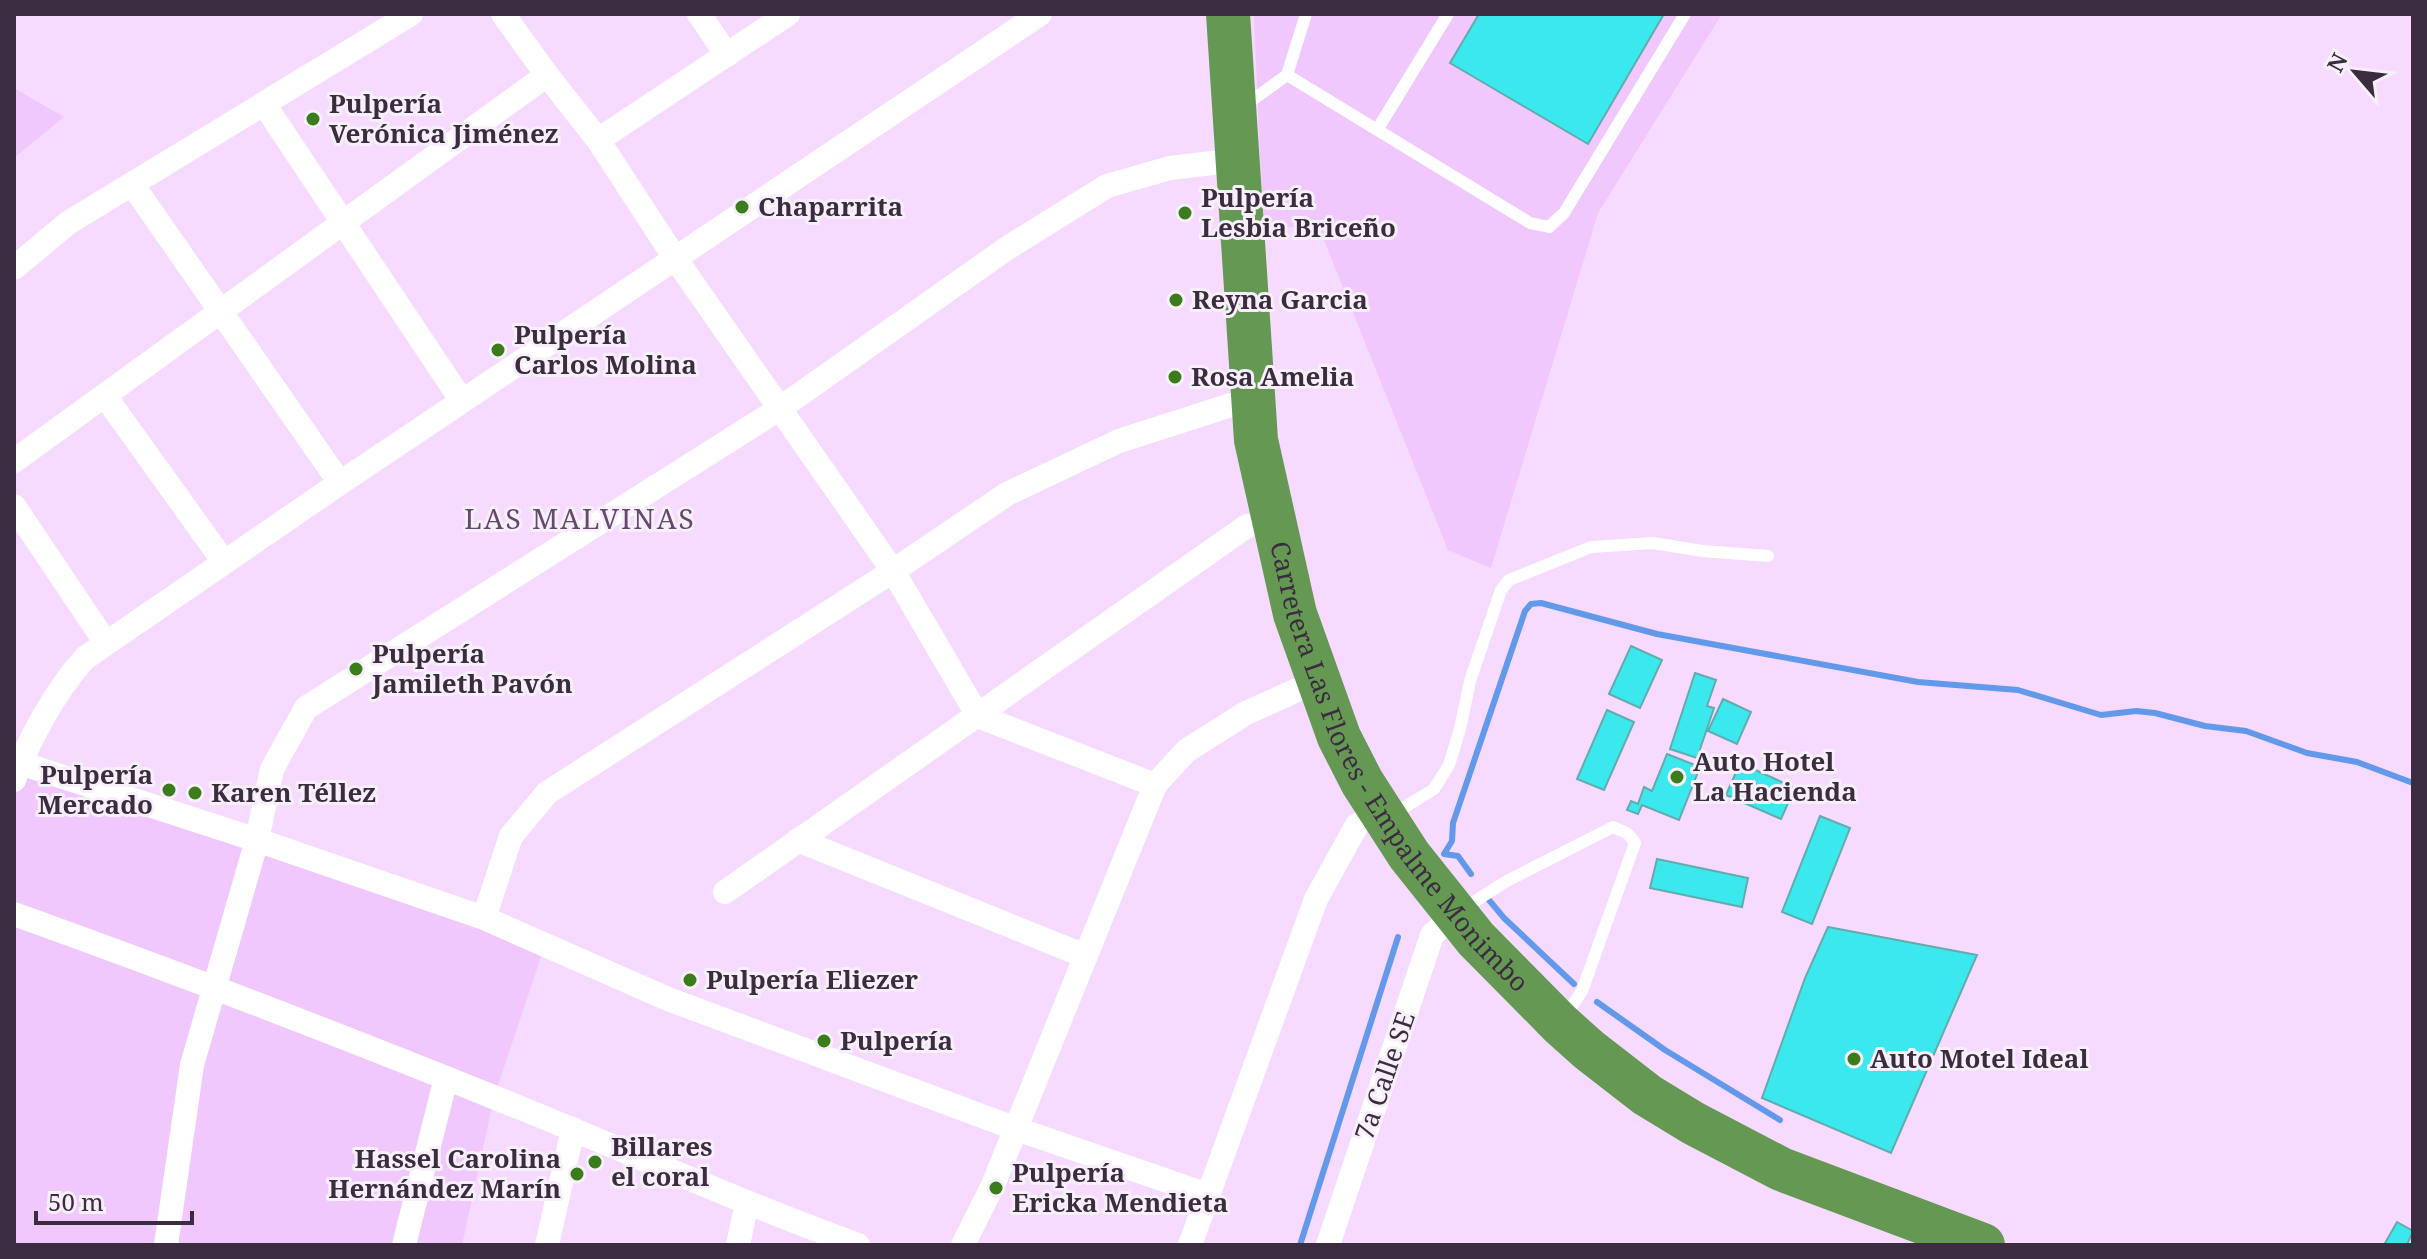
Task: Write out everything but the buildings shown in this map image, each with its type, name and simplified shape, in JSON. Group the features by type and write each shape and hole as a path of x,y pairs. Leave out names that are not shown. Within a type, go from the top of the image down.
{"highway":[{"name":"Carretera Las Flores - Empalme Monimbo","path":"1202,14 1225,161 1256,440 1285,576 1305,644 1339,737 1362,782 1390,879 1444,925 1485,949 1560,1024 1647,1095 1781,1169 1983,1245"},
{"name":"Carretera Las Flores - Empalme Monimbo","path":"1228,14 1234,113 1225,161 1231,405 1247,526 1295,691 1317,745 1372,822"},
{"name":"Carretera Las Flores - Empalme Monimbo","path":"1444,925 1523,1030 1599,1093 1675,1148 1727,1175 1899,1245"}],"street":[{"path":"14,268 68,223 411,14"},
{"path":"503,14 598,140 675,258 893,571 978,716 1155,785"},
{"path":"699,14 727,55"},
{"path":"598,140 788,14"},
{"path":"1026,18 85,658 66,679 16,768 257,840 484,918 668,999 1014,1128 1208,1195"},
{"path":"14,461 547,75"},
{"path":"264,104 462,401"},
{"path":"166,1245 192,1065 257,840 272,769 306,708 779,409 1006,249 1107,186 1170,168 1225,161"},
{"path":"132,184 340,483"},
{"path":"105,396 224,562"},
{"path":"484,918 511,836 547,793 893,571 1007,494 1119,441 1231,405"},
{"path":"14,506 106,643"},
{"path":"725,892 1247,526"},
{"path":"963,1245 993,1185 1155,785 1186,751 1246,713 1295,691"},
{"path":"1190,1245 1316,899 1372,822"},
{"path":"798,840 1085,956"},
{"path":"14,914 216,987 858,1245"},
{"name":"7a Calle SE","path":"1328,1245 1444,925"},
{"path":"404,1245 446,1078"},
{"path":"547,1245 573,1129"},
{"path":"738,1245 747,1202"}],"lane":[{"path":"1234,113 1287,75 1306,14"},
{"path":"1377,130 1448,14"},
{"path":"1287,75 1530,223 1549,227 1564,213 1685,14"},
{"path":"1372,822 1434,789 1449,765 1470,681 1501,590 1509,580 1591,547 1653,543 1768,556"},
{"path":"1444,925 1481,895 1505,882 1613,827 1626,831 1635,843 1582,991 1560,1024"}],"shaded area":[{"path":"1254,14 1722,14 1598,213 1491,568 1448,550 1318,225 1263,229"},
{"path":"14,88 64,117 14,158"},
{"path":"14,761 545,945 494,1097 462,1245 14,1245"}],"waterway":[{"path":"1471,874 1458,856 1444,854 1452,841 1453,823 1525,611 1531,604 1541,603 1657,634 1918,682 2018,690 2101,715 2136,711 2155,713 2205,726 2246,731 2307,753 2357,762 2413,783"},
{"path":"1489,900 1574,984"},
{"path":"1300,1245 1398,937"},
{"path":"1597,1002 1665,1050 1780,1120"}],"place":[{"name":"Pulpería Verónica Jiménez","path":"313,119"},
{"name":"Chaparrita","path":"742,207"},
{"name":"Pulpería Lesbia Briceño","path":"1185,213"},
{"name":"Reyna Garcia","path":"1176,300"},
{"name":"Pulpería Carlos Molina","path":"498,350"},
{"name":"Rosa Amelia","path":"1175,377"},
{"name":"Pulpería Jamileth Pavón","path":"356,669"},
{"name":"Auto Hotel La Hacienda","path":"1677,777"},
{"name":"Pulpería Mercado","path":"169,790"},
{"name":"Karen Téllez","path":"195,793"},
{"name":"Pulpería Eliezer","path":"690,980"},
{"name":"Pulpería","path":"824,1041"},
{"name":"Auto Motel Ideal","path":"1854,1059"},
{"name":"Billares el coral","path":"595,1162"},
{"name":"Hassel Carolina Hernández Marín","path":"577,1174"},
{"name":"Pulpería Ericka Mendieta","path":"996,1188"}],"district":[{"name":"LAS MALVINAS","path":"580,519"}]}
